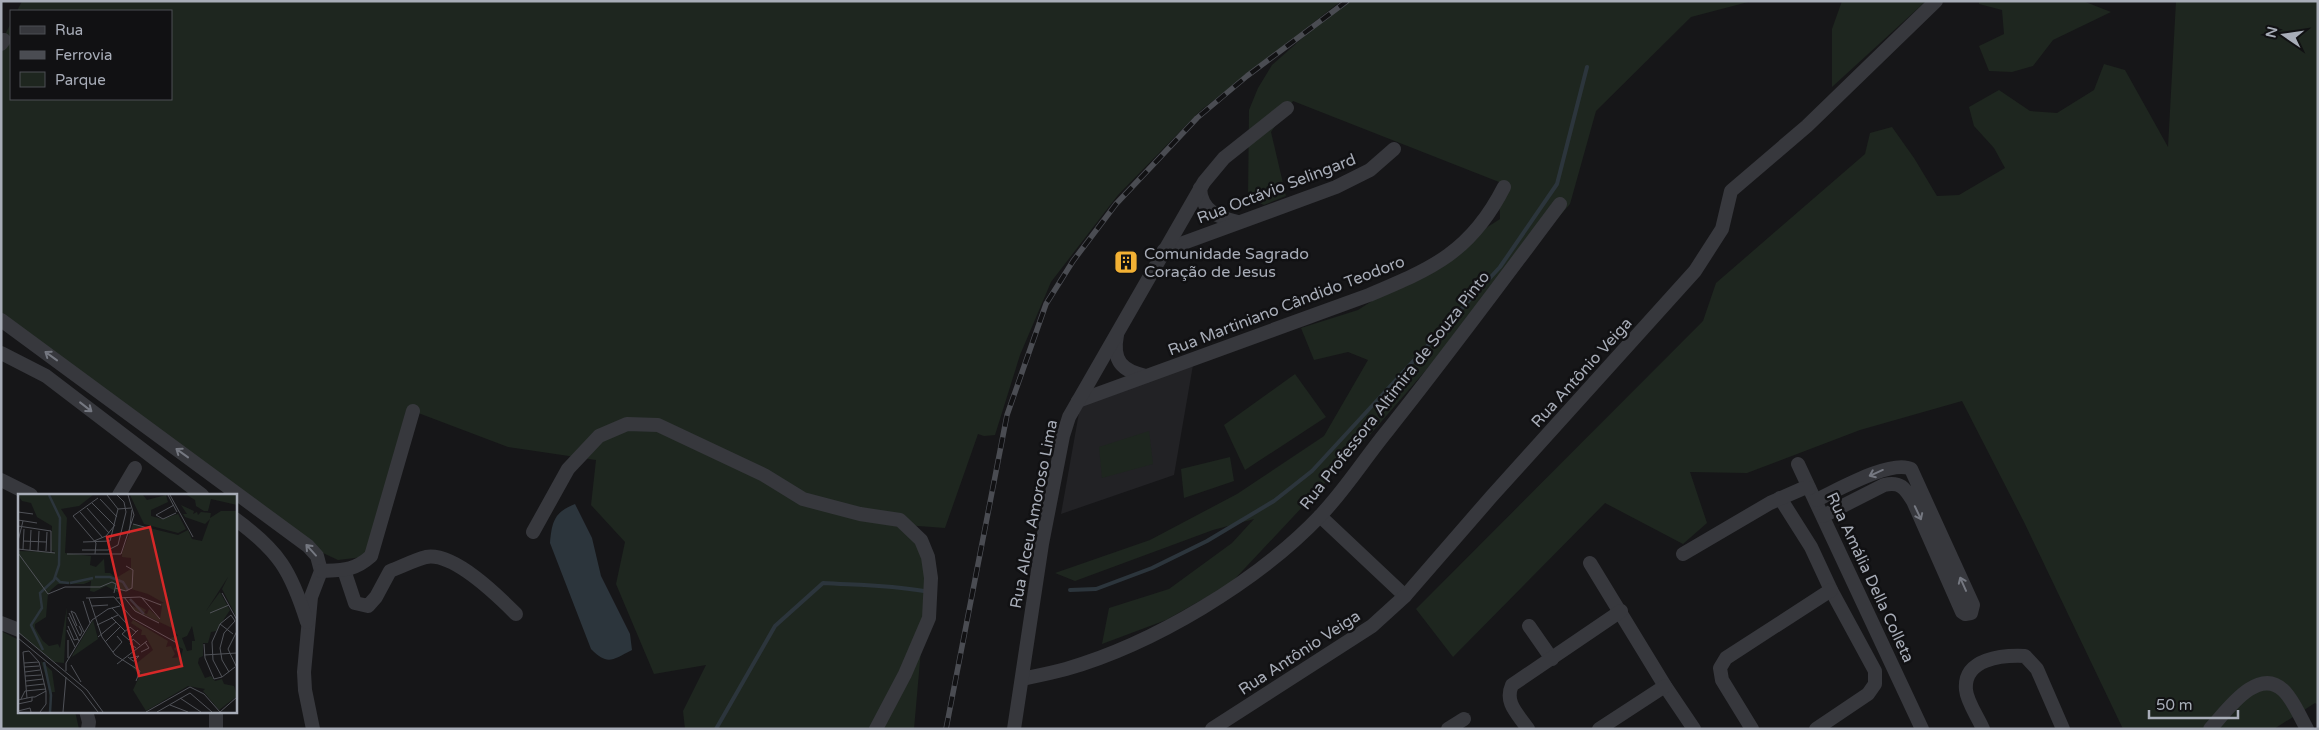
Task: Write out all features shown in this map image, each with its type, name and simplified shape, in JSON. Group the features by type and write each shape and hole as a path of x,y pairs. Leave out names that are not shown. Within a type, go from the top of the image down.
{"street":[{"name":"Rua Antônio Veiga","path":"1212,729 1372,626 1405,596 1491,497 1695,271 1722,229 1731,192 1807,126 1936,1"},
{"name":"Rua Alceu Amoroso Lima","path":"1014,729 1042,544 1061,446 1069,417 1200,188 1213,169 1287,108"},
{"name":"Rua Octávio Selingard","path":"1164,250 1336,187 1370,170 1394,149"},
{"name":"Rua Martiniano Cândido Teodoro","path":"1078,401 1369,296 1431,267 1458,249 1476,232 1491,213 1504,187"},
{"path":"1200,188 1200,196 1211,212 1221,218 1239,222"},
{"name":"Rua Professora Altimira de Souza Pinto","path":"1022,679 1066,669 1113,652 1171,624 1230,590 1275,556 1320,516 1438,367 1560,204"},
{"path":"1,320 308,546 317,556 321,570 312,596 304,672 305,690 313,729"},
{"path":"1117,332 1115,346 1117,357 1124,369 1146,376"},
{"path":"1,353 46,376 201,494"},
{"path":"321,570 344,570 359,566 371,556 413,411"},
{"path":"533,532 568,469 599,436 626,424 658,425 764,475 803,499 860,514 900,520 921,540 928,557 931,578 929,618 905,674 876,729"},
{"path":"1798,464 1813,494 1887,468 1904,466 1911,469 1972,605 1971,613 1964,614 1962,612 1913,501 1905,488 1899,484 1893,482 1884,485 1824,516"},
{"path":"120,494 135,468"},
{"path":"1,480 29,494"},
{"name":"Rua Amália Della Colleta","path":"1683,554 1780,498 1804,488 1813,494 1922,729"},
{"path":"1780,498 1811,547 1831,590 1875,671 1876,684 1868,694 1816,729"},
{"path":"1320,516 1405,596"},
{"path":"236,520 255,533 280,559 296,586 310,629"},
{"path":"344,570 355,603 368,606 376,597 390,571 428,557 452,562 488,586 516,614"},
{"path":"1590,563 1665,686 1694,729"},
{"path":"1752,729 1722,680 1720,668 1726,658 1831,590"},
{"path":"1528,729 1509,702 1508,694 1512,685 1621,611"},
{"path":"1,623 18,630"},
{"path":"1529,626 1552,658"},
{"path":"1983,729 1966,690 1966,681 1970,672 1978,664 2002,655 2025,656 2037,669 2063,729"},
{"path":"2210,729 2248,689 2256,684 2267,682 2284,690 2307,729"},
{"path":"1599,729 1665,686"},
{"path":"86,712 89,722 88,729"},
{"path":"216,712 216,729"},
{"path":"1448,729 1464,719"}],"shaded area":[{"path":"1193,365 1174,475 1061,514 1080,407"},
{"path":"575,504 592,538 601,576 630,634 632,650 615,659 602,658 591,649 550,543 553,524 558,514"}],"green space":[{"path":"22,1 1341,1 1200,111 1118,195 1051,282 1020,355 995,435 984,436 978,434 945,528 905,525 925,556 923,627 914,729 685,729 683,711 706,665 654,674 616,584 625,542 591,505 596,460 508,447 413,411 371,556 338,560 308,546 1,320 1,42 10,25 10,100 172,100 172,10 18,10"},
{"path":"1344,1 1752,1 1691,17 1596,111 1570,204 1368,437 1230,584 1166,620 1102,644 1109,608 1169,589 1232,543 1254,519 1213,530 1075,581 1055,573 1150,540 1237,494 1324,436 1368,360 1348,352 1314,360 1301,328 1358,310 1500,219 1499,182 1293,101 1271,132 1286,196 1264,205 1248,198 1249,110 1258,88 1272,65"},
{"path":"1842,1 1926,1 1832,87 1832,29"},
{"path":"1979,1 2083,1 2111,12 2053,40 2033,66 2012,72 1989,71 1979,46 2004,34 2002,10 1979,4"},
{"path":"2176,1 2318,1 2318,705 2315,703 2274,729 2123,729 2024,522 1962,401 1860,430 1747,473 1690,472 1707,523 1683,544 1605,503 1453,657 1416,609 1703,321 1716,283 1865,154 1870,133 1892,127 1937,196 1959,195 2005,168 1994,148 1974,126 1969,107 1999,90 2030,111 2057,113 2094,90 2104,64 2125,70 2168,147"},
{"path":"1295,374 1326,417 1245,470 1224,425"},
{"path":"1149,431 1153,464 1102,478 1099,447"},
{"path":"1230,457 1234,481 1184,498 1181,469"},
{"path":"1,631 18,640 18,712 75,712 79,729 1,729"}],"waterway":[{"path":"1070,590 1096,589 1152,568 1207,541 1274,501 1312,471 1500,267 1557,184 1587,67"},
{"path":"716,729 775,626 823,583 886,586 924,591"}],"railway":[{"path":"946,729 1007,415 1046,304 1073,261 1116,204 1197,118 1247,76 1347,1"}],"place":[{"name":"Comunidade Sagrado Coração de Jesus","path":"1126,262"}]}
